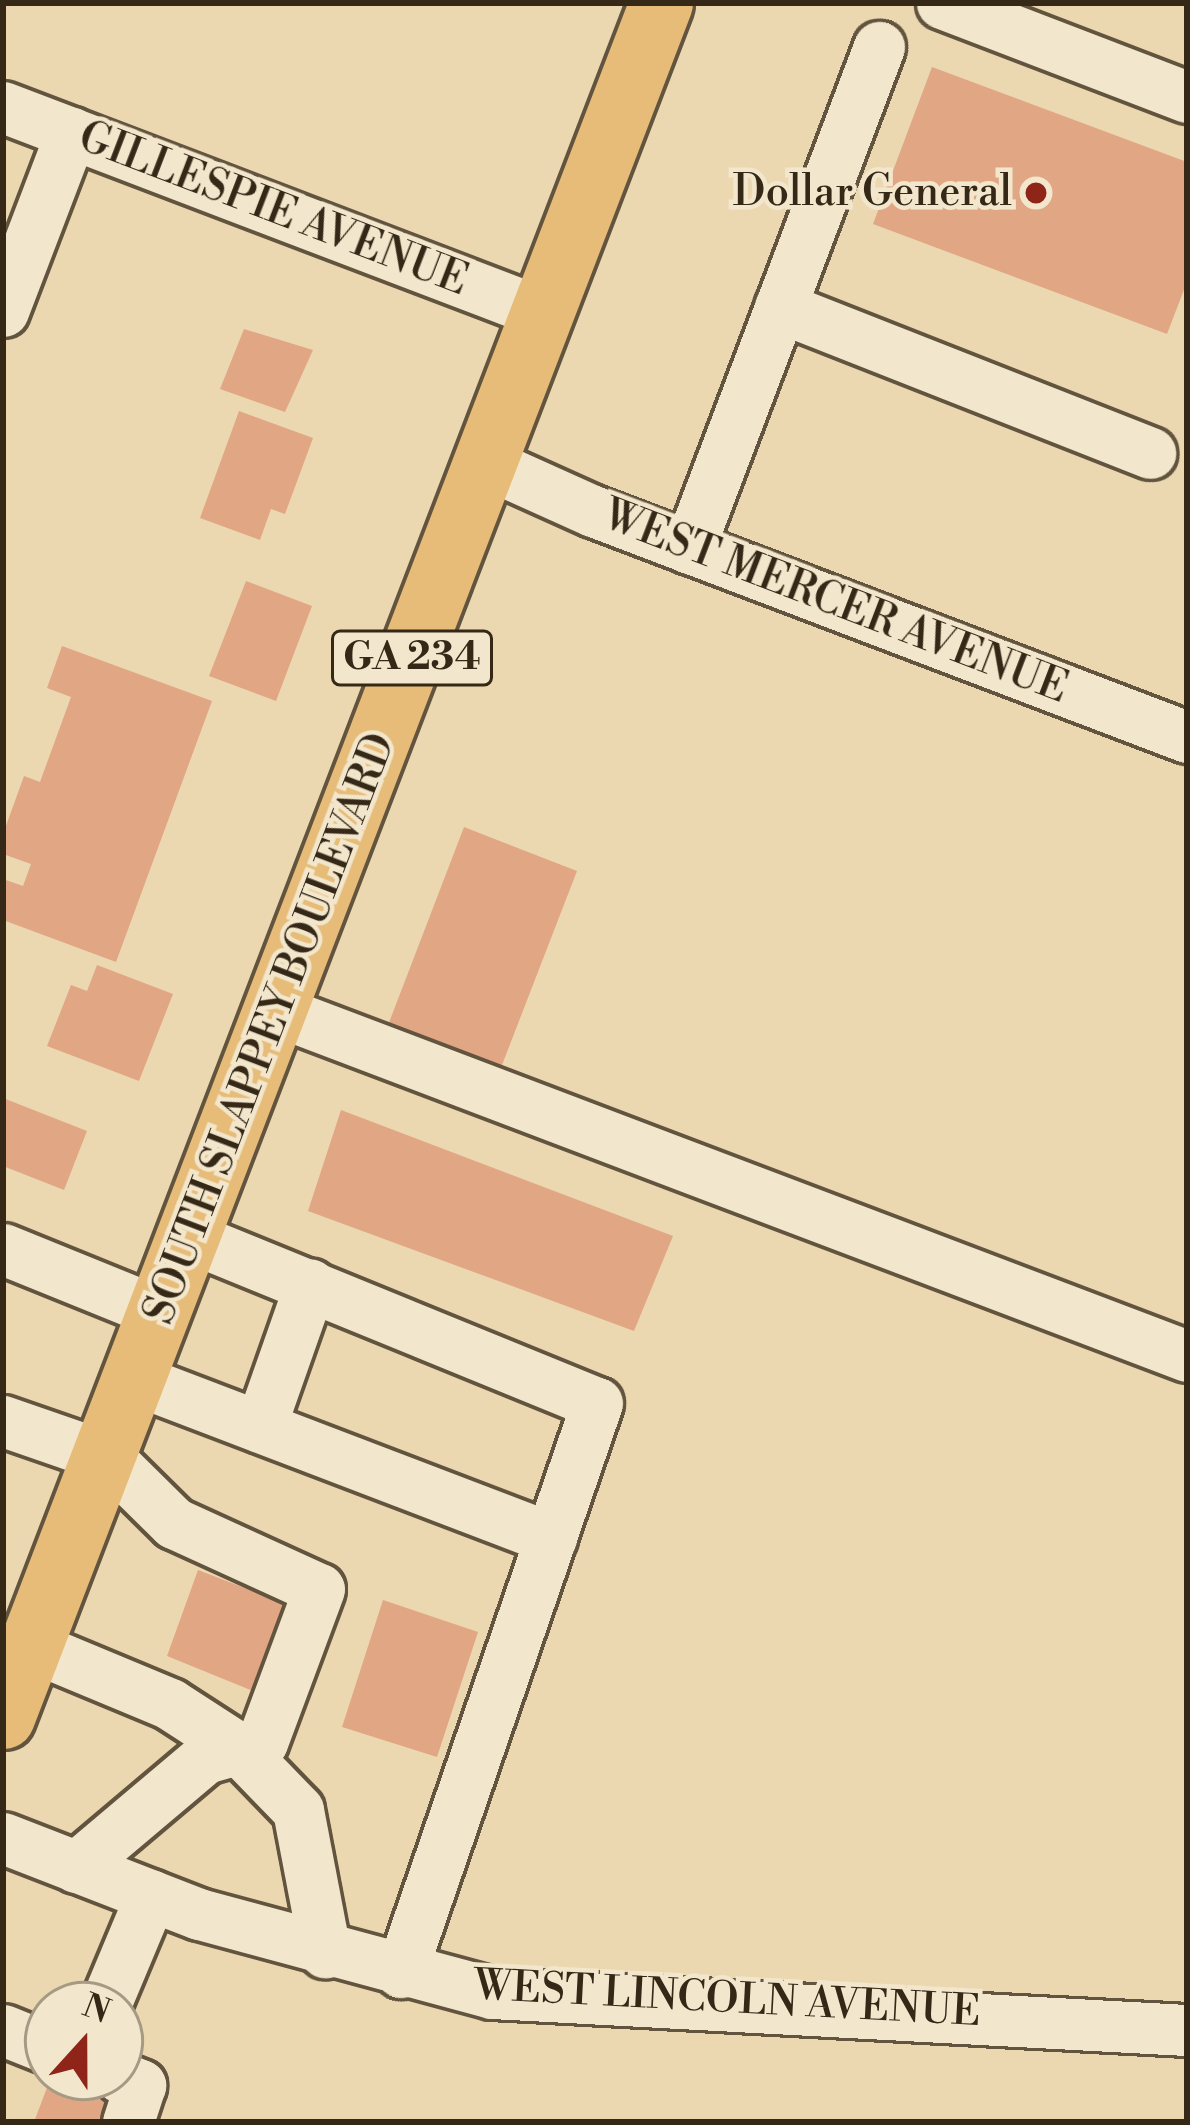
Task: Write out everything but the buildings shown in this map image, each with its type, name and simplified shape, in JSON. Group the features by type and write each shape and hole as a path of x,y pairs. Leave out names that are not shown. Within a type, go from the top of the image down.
{"main road":[{"name":"SOUTH SLAPPEY BOULEVARD","path":"13,1685 163,1314 661,3"}],"street":[{"path":"942,3 1187,98"},
{"path":"688,548 879,47"},
{"name":"GILLESPIE AVENUE","path":"3,107 543,313"},
{"path":"3,310 71,133"},
{"path":"781,307 1150,452"},
{"name":"WEST MERCER AVENUE","path":"486,463 688,548 1187,737"},
{"path":"278,1011 1187,1356"},
{"path":"192,1238 597,1403 401,1972"},
{"path":"3,1249 163,1314"},
{"path":"260,1427 310,1285"},
{"path":"137,1380 551,1538"},
{"path":"3,1421 107,1456 174,1523 319,1589 262,1742 206,1758 76,1867"},
{"path":"13,1685 170,1704 238,1748 298,1810 325,1952"},
{"name":"WEST LINCOLN AVENUE","path":"3,1838 151,1895 325,1952 492,1993 1187,2030"},
{"path":"115,1981 151,1895"}],"place":[{"name":"Dollar General","path":"1036,193"}]}
